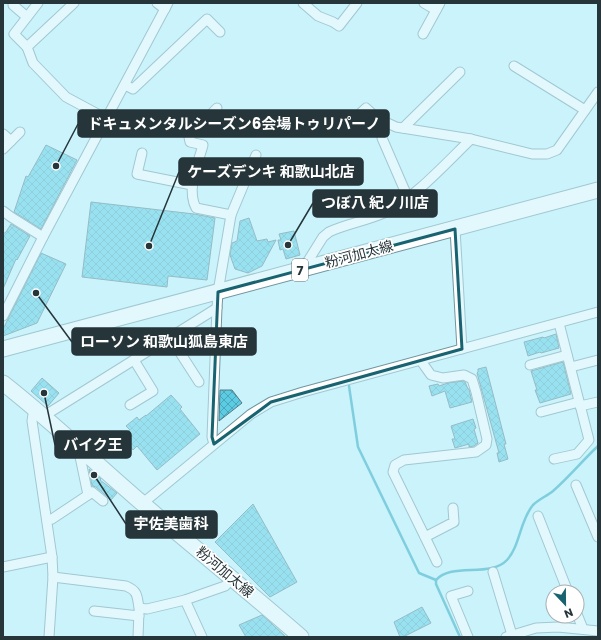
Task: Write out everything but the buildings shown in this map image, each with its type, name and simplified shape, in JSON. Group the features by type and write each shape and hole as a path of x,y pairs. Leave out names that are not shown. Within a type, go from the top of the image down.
{"main road":[{"name":"粉河加太線","path":"3,349 598,190"},
{"name":"粉河加太線","path":"3,383 39,412 143,503 301,637"}],"street":[{"path":"38,3 14,34 27,47 33,63 66,97 107,118"},
{"path":"27,47 74,3"},
{"path":"3,316 167,6 156,3"},
{"path":"303,3 318,16 339,26 357,3"},
{"path":"423,34 438,6 424,3"},
{"path":"13,5 27,17"},
{"path":"125,85 133,88 207,19 220,32"},
{"path":"514,66 585,110"},
{"path":"403,128 460,72"},
{"path":"296,127 354,120 366,108 377,118 396,127 471,139 532,154 547,154 557,150 598,92"},
{"path":"217,108 189,137 190,142 202,145 192,185 193,203 196,208 231,215"},
{"path":"3,149 20,132"},
{"path":"3,134 11,141"},
{"path":"382,138 408,198"},
{"path":"303,269 323,237 329,232 384,213 408,198 471,139"},
{"path":"142,153 137,174 192,185"},
{"path":"214,444 212,438 218,292 231,215 256,155"},
{"path":"3,211 44,237"},
{"path":"456,229 462,349"},
{"path":"49,637 53,577 52,557 32,421 39,412 134,360 217,308"},
{"path":"143,503 251,414 271,402 598,312"},
{"path":"554,460 577,454 589,440 559,323"},
{"path":"170,337 198,382"},
{"path":"530,365 567,355"},
{"path":"130,405 153,390 134,360"},
{"path":"571,368 598,360"},
{"path":"421,361 431,375 443,378 464,375 472,379 487,439 486,445 476,452 404,460 395,465 393,472 437,562"},
{"path":"541,412 598,402"},
{"path":"78,447 88,495"},
{"path":"576,485 598,537"},
{"path":"47,520 52,519 92,492 103,501"},
{"path":"425,537 454,522 453,508"},
{"path":"538,516 565,584"},
{"path":"3,567 52,557"},
{"path":"493,572 509,636 536,628 558,627 598,631"},
{"path":"53,577 126,586 132,589 136,592 139,612 138,637"},
{"path":"94,610 139,612 185,600 225,586 233,578"},
{"path":"468,591 451,596 468,637"},
{"path":"185,600 202,637"},
{"path":"581,624 583,629"}],"highlighted area":[{"path":"455,229 462,349 271,402 214,444 212,437 218,292"}],"waterway":[{"path":"349,386 358,447 419,573 436,580"},
{"path":"436,580 451,572 491,568 500,565 507,560 515,548 525,518 533,505 553,491 598,446"},
{"path":"436,580 436,584 460,637"}],"place":[{"name":"ドキュメンタルシーズン6会場トゥリパーノ","path":"56,166"},
{"name":"つぼ八 紀ノ川店","path":"288,245"},
{"name":"ケーズデンキ 和歌山北店","path":"149,246"},
{"name":"ローソン 和歌山狐島東店","path":"36,293"},
{"name":"バイク王","path":"44,393"},
{"name":"宇佐美歯科","path":"94,475"}]}
